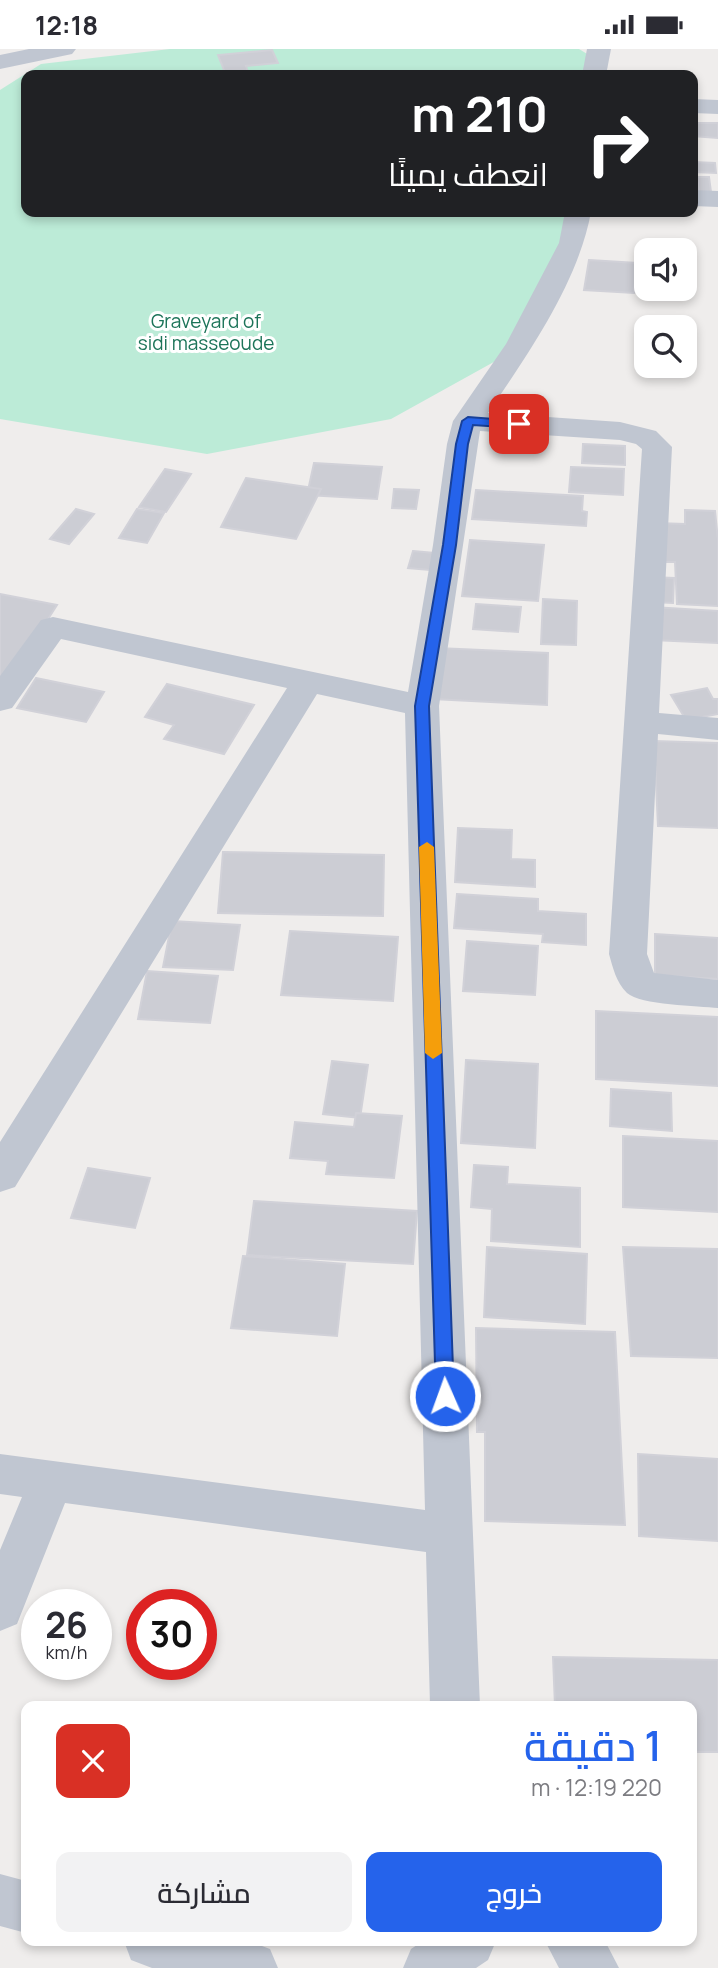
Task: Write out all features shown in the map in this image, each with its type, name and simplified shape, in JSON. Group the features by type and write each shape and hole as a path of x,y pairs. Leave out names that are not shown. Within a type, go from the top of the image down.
{"street":[{"path":"0,62 64,49"},
{"path":"595,70 599,49"},
{"path":"698,106 718,107"},
{"path":"698,198 718,199"},
{"path":"455,1701 422,706 449,545 462,444 468,421 520,344 572,243 577,217"},
{"path":"468,421 620,431 646,437 657,447 628,954 634,975 643,986 718,994"},
{"path":"0,700 53,627 422,706"},
{"path":"0,1176 308,681"},
{"path":"642,722 718,729"},
{"path":"0,1474 449,1534"},
{"path":"0,1609 43,1501"},
{"path":"0,1900 21,1906"},
{"path":"169,1946 251,1968"},
{"path":"430,1968 462,1946"},
{"path":"576,1946 592,1968"}],"green space":[{"name":"Graveyard of sidi masseoude","path":"170,49 579,49 597,60 597,70 32,70 41,64"},
{"name":"Graveyard of sidi masseoude","path":"21,77 21,217 581,217 567,263 517,349 391,419 207,454 0,419 0,90"}],"building":[{"path":"272,50 278,63 246,66 247,70 224,70 218,55"},
{"path":"698,123 718,123 718,138 698,136"},
{"path":"698,162 715,163 716,173 698,172"},
{"path":"698,177 709,177 711,192 699,192"},
{"path":"589,260 634,263 634,293 584,290"},
{"path":"583,444 625,446 625,465 582,463"},
{"path":"314,463 382,467 377,499 307,495"},
{"path":"571,467 624,469 623,495 569,492"},
{"path":"165,469 191,474 166,512 139,507"},
{"path":"246,478 321,489 296,539 221,527"},
{"path":"394,489 419,490 416,509 392,508"},
{"path":"476,490 583,496 582,511 587,512 586,526 472,519"},
{"path":"76,509 94,514 69,544 50,539"},
{"path":"137,509 164,513 147,543 119,538"},
{"path":"685,510 715,511 718,606 677,604 675,562 657,562 657,523 685,524"},
{"path":"470,540 544,545 538,601 462,596"},
{"path":"413,551 434,553 430,570 408,568"},
{"path":"651,577 674,578 673,603 651,602"},
{"path":"0,594 57,605 11,677 0,675"},
{"path":"543,599 577,601 576,645 541,644"},
{"path":"476,604 521,607 518,632 473,629"},
{"path":"652,607 718,611 718,643 653,640"},
{"path":"437,648 548,653 547,705 433,699"},
{"path":"36,678 104,692 86,722 17,708"},
{"path":"167,684 254,705 224,754 164,739 174,725 145,717"},
{"path":"707,688 713,699 718,699 718,714 686,720 671,695"},
{"path":"654,741 718,743 718,828 658,826"},
{"path":"458,828 512,830 511,859 535,860 535,887 455,882"},
{"path":"223,852 384,855 383,916 218,913"},
{"path":"457,894 538,899 538,911 586,914 586,945 542,942 543,934 454,928"},
{"path":"172,921 240,925 233,970 163,967"},
{"path":"290,931 398,937 393,1001 281,995"},
{"path":"655,934 718,938 718,979 655,975"},
{"path":"467,941 538,946 535,995 463,991"},
{"path":"147,971 218,976 210,1023 138,1019"},
{"path":"596,1011 718,1017 718,1086 596,1079"},
{"path":"466,1060 538,1064 535,1148 461,1143"},
{"path":"332,1061 368,1065 360,1118 323,1114"},
{"path":"611,1089 671,1093 672,1131 610,1126"},
{"path":"356,1113 402,1116 394,1178 326,1174 328,1161 290,1158 295,1122 354,1127"},
{"path":"623,1136 718,1141 718,1212 623,1207"},
{"path":"474,1165 508,1167 507,1184 580,1188 580,1247 491,1241 492,1209 471,1207"},
{"path":"88,1168 150,1178 135,1228 71,1218"},
{"path":"254,1201 417,1211 413,1264 247,1255"},
{"path":"487,1247 587,1254 585,1324 484,1317"},
{"path":"623,1247 718,1249 718,1358 631,1356"},
{"path":"243,1256 345,1264 337,1336 231,1328"},
{"path":"476,1328 615,1332 625,1525 485,1521 485,1432 477,1432"},
{"path":"638,1454 718,1459 718,1541 639,1536"},
{"path":"553,1657 718,1660 718,1752 697,1752 697,1701 555,1701"}],"slow traffic":[{"path":"427,847 433,1053"}],"route":[{"path":"445,1396 422,706 449,545 462,444 468,421 519,424"}]}
